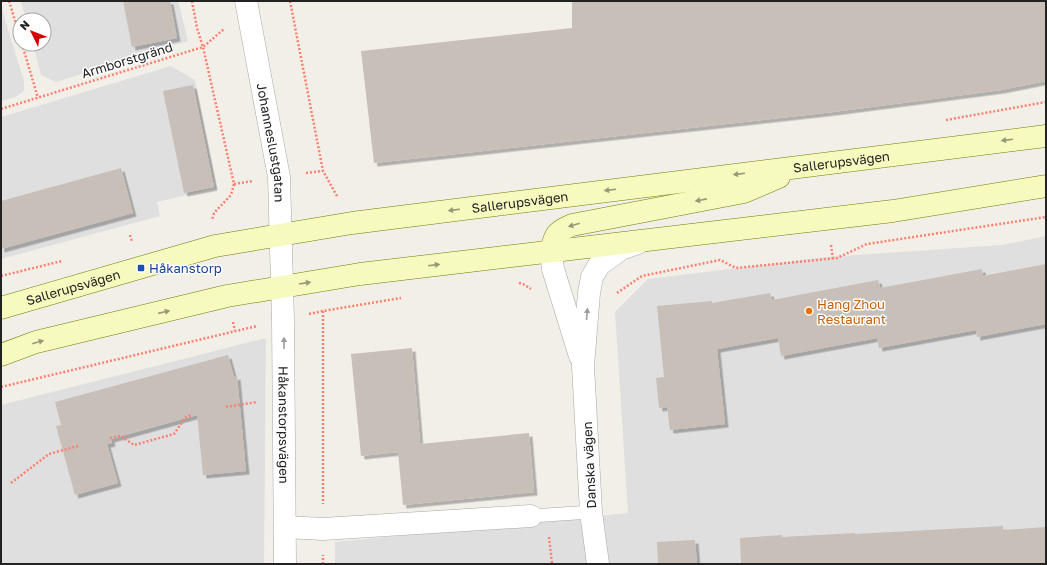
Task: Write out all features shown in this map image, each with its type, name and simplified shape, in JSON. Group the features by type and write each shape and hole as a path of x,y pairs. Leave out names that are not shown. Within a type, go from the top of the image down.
{"main road":[{"name":"Sallerupsvägen","path":"1,308 215,246 359,222 1046,136"},
{"path":"551,251 554,238 561,230 572,225 744,192 804,166"},
{"path":"1,355 36,342 227,296 360,274 893,211 1046,186"}],"street":[{"name":"Johanneslustgatan","path":"246,5 279,177 282,287"},
{"name":"Danska vägen","path":"598,564 591,512 583,366 589,293 592,278 599,265 621,249 645,240"},
{"name":"Danska vägen","path":"551,251 553,269 583,366"},
{"name":"Håkanstorpsvägen","path":"282,287 285,564"},
{"path":"285,527 323,529 539,515"}],"lane":[{"path":"539,515 591,512"}],"path":[{"path":"9,1 12,12"},
{"path":"192,1 197,28 204,47 234,184 230,194 214,213 210,224 215,246"},
{"path":"290,1 323,170"},
{"name":"Armborstgränd","path":"1,109 204,47 246,5"},
{"path":"24,52 38,98"},
{"path":"589,293 614,295 642,276 720,260 736,268 833,259 867,244 1046,217"},
{"path":"831,244 833,259"},
{"path":"516,282 523,284 544,298 561,296"},
{"path":"227,296 235,331"},
{"path":"1,387 323,311 402,297"},
{"path":"323,311 323,564"},
{"path":"226,407 284,397"},
{"path":"110,438 121,436 134,445 174,434 185,418 192,415"},
{"path":"11,483 50,454 78,446"},
{"path":"539,515 552,564"}],"shaded area":[{"path":"21,1 178,1 188,41 56,82 41,75 35,52 52,52 52,12 24,12"},
{"path":"1,7 12,42 12,52 15,52 24,81 24,91 15,97 1,101"},
{"path":"171,66 195,80 217,188 157,202 160,216 1,259 1,117"},
{"path":"1046,236 1046,564 335,564 335,542 628,513 615,312 648,279 827,257 1002,245"},
{"path":"266,338 264,564 1,564 1,405"}],"building":[{"path":"123,1 170,1 177,38 132,47"},
{"path":"572,1 1046,1 1046,81 1001,90 833,112 374,163 361,51 572,28"},
{"path":"193,85 214,187 184,193 163,91"},
{"path":"121,168 133,213 1,249 1,201"},
{"path":"1046,264 1046,324 977,337 976,330 879,348 877,338 781,356 778,338 717,349 725,424 670,430 667,407 659,408 656,378 664,377 657,306 712,301 712,303 770,293 772,300 878,280 880,288 982,269 983,276"},
{"path":"412,348 420,444 529,433 534,492 403,505 398,452 361,456 351,354"},
{"path":"228,355 234,377 237,376 246,471 203,475 197,415 111,439 112,443 107,444 118,483 75,495 56,426 61,425 55,402"},
{"path":"1003,526 1003,530 1046,527 1046,564 741,564 740,538 782,535 782,537 855,534"},
{"path":"695,540 697,564 658,564 657,542"}],"place":[{"name":"Håkanstorp","path":"141,268"},
{"name":"Hang Zhou Restaurant","path":"809,311"}]}
